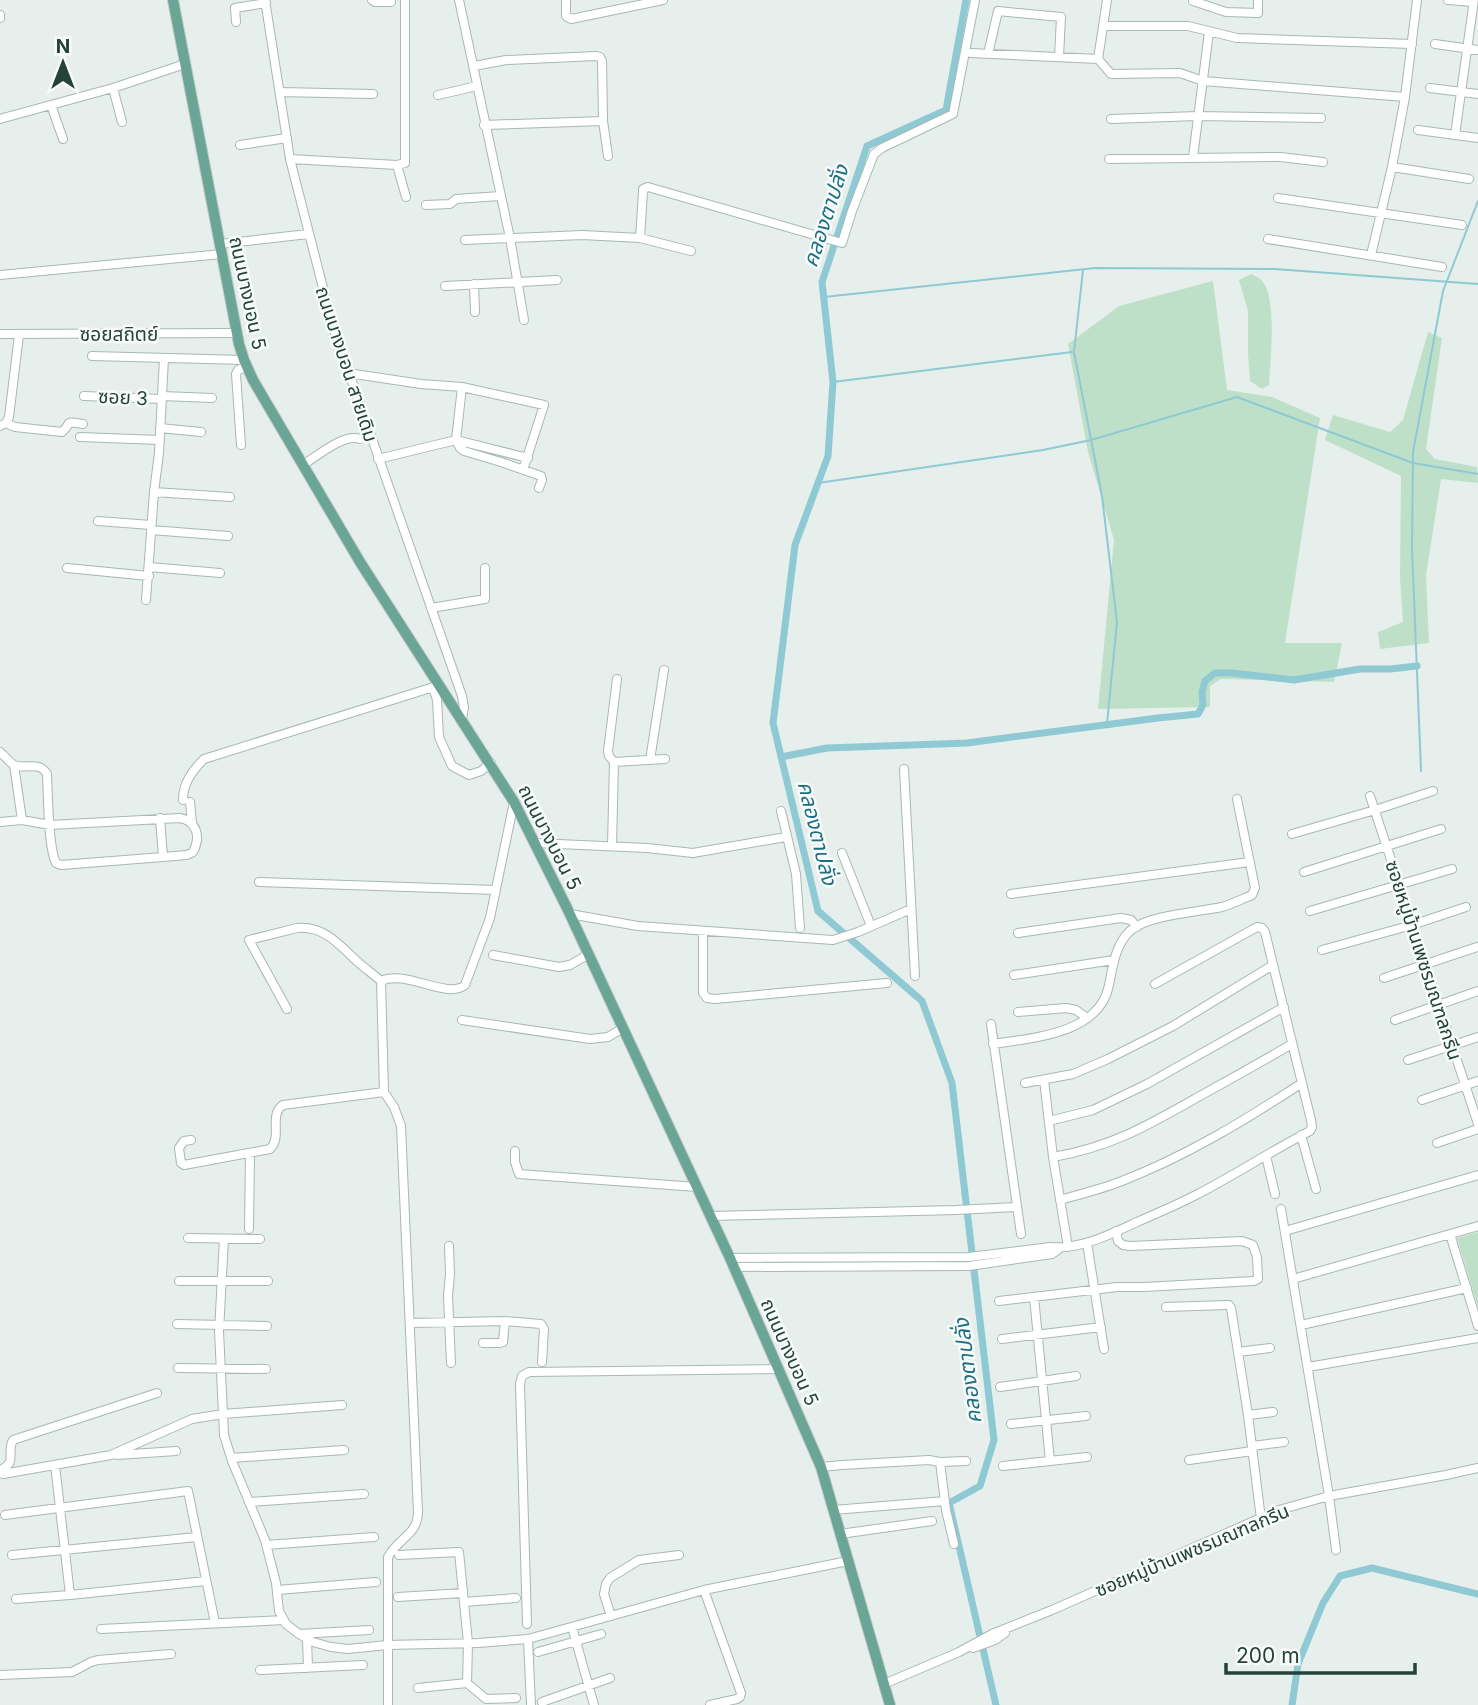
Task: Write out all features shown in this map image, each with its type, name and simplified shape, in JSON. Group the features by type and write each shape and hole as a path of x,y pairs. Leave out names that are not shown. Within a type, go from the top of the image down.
{"main road":[{"name":"ถนนบางบอน 5","path":"173,0 245,363 360,562 436,686 491,763 536,843 732,1262 821,1467 890,1705"}],"street":[{"path":"372,0 391,2"},
{"path":"290,159 402,165 405,160 405,0"},
{"path":"459,0 510,238 524,320"},
{"path":"566,0 566,16 571,19 663,0"},
{"path":"639,238 643,189 648,187 837,243 843,242 874,154 953,114 975,0"},
{"path":"1107,0 1098,59 1111,75 1180,73 1203,80 1405,97"},
{"path":"1193,1 1226,12 1258,13 1258,0"},
{"path":"1371,256 1405,97 1417,0"},
{"path":"1448,0 1474,1 1455,135"},
{"path":"236,22 235,8 266,1"},
{"name":"ถนนบางบอน สายเดิม","path":"266,1 290,159 332,327 462,696 464,707 461,719"},
{"path":"988,54 998,12 1060,18 1059,57"},
{"path":"1103,26 1188,26 1237,38 1412,44"},
{"path":"1193,157 1209,32"},
{"path":"1435,44 1478,50"},
{"path":"971,53 1098,59"},
{"path":"474,66 506,60 600,57 603,121 608,156"},
{"path":"0,119 113,88 185,64"},
{"path":"438,95 477,86"},
{"path":"113,88 122,122"},
{"path":"1430,88 1478,94"},
{"path":"280,92 373,94"},
{"path":"51,105 63,139"},
{"path":"1111,119 1198,116 1321,118"},
{"path":"484,125 603,121"},
{"path":"1419,130 1478,138"},
{"path":"240,145 287,138"},
{"path":"1109,159 1280,157 1323,162"},
{"path":"397,165 406,197"},
{"path":"1392,167 1469,179"},
{"path":"426,205 500,196"},
{"path":"1278,198 1462,225"},
{"path":"0,275 221,249 309,234"},
{"path":"465,240 582,235 639,238 691,251"},
{"path":"1268,239 1442,267"},
{"path":"445,286 557,280"},
{"path":"474,285 475,312"},
{"name":"ซอยสถิตย์","path":"0,334 237,333"},
{"path":"19,335 9,417 3,424 15,428 62,432 67,423 83,424"},
{"path":"92,356 245,363"},
{"path":"146,600 164,358"},
{"path":"241,445 236,374 245,363"},
{"path":"348,373 462,387 544,405 523,470"},
{"path":"462,387 456,440 460,448 541,476 542,481 538,488"},
{"name":"ซอย 3","path":"85,396 212,398"},
{"path":"160,428 201,432"},
{"path":"80,437 160,440"},
{"path":"303,466 345,439 360,439"},
{"path":"378,459 456,440 528,458"},
{"path":"154,492 230,497"},
{"path":"98,521 228,536"},
{"path":"67,568 220,573"},
{"path":"431,608 485,599 485,568"},
{"path":"650,760 664,670"},
{"path":"612,846 614,762 608,751 617,680"},
{"path":"0,752 14,765 45,769 53,858 61,865 187,855 197,846 198,838 183,790 192,771 204,759 436,686 439,737 452,766 469,775 481,771 491,763"},
{"path":"614,762 665,759"},
{"path":"14,765 22,820"},
{"path":"904,769 915,976"},
{"path":"1292,834 1433,791"},
{"name":"ซอยหมู่บ้านเพชรมณฑลกรีน","path":"1370,796 1478,1124"},
{"path":"993,1044 1053,1034 1087,1018 1101,1006 1108,990 1115,953 1129,932 1145,922 1225,906 1252,895 1255,888 1237,799"},
{"path":"180,818 186,801"},
{"path":"381,981 391,978 451,990 462,989 465,985 485,934 514,802"},
{"path":"781,811 796,874 800,928"},
{"path":"160,818 163,857"},
{"path":"0,822 22,820 50,825 180,818 192,823"},
{"path":"1304,872 1441,829"},
{"path":"536,843 656,848 693,853 786,837"},
{"path":"842,853 871,926"},
{"path":"1011,894 1249,862"},
{"path":"1310,911 1452,869"},
{"path":"259,882 496,890"},
{"path":"1322,950 1466,908"},
{"path":"570,914 638,926 833,940 911,909"},
{"path":"1018,933 1121,918 1130,920 1137,927"},
{"path":"732,1262 969,1262 1087,1242 1194,1196 1310,1131 1293,1044 1262,928 1257,927 1155,984"},
{"path":"287,1009 249,940 298,928 317,930 333,939 381,981 384,1089 401,1126 418,1519 416,1526 388,1557 388,1705"},
{"path":"703,931 704,993 707,998 887,983"},
{"path":"1384,978 1477,947"},
{"path":"493,954 559,967 570,965 589,954"},
{"path":"1014,975 1114,960"},
{"path":"1024,1083 1073,1074 1108,1059 1173,1026 1273,965"},
{"path":"1395,1020 1478,991"},
{"path":"1049,1121 1104,1105 1147,1084 1283,1007"},
{"path":"1018,1012 1066,1008 1076,1010 1087,1018"},
{"path":"461,1020 590,1039 608,1037 623,1028"},
{"path":"991,1024 1021,1234"},
{"path":"1408,1060 1478,1037"},
{"path":"1053,1157 1113,1142 1293,1044"},
{"path":"1044,1080 1064,1247"},
{"path":"1422,1100 1478,1081"},
{"path":"1060,1200 1120,1182 1166,1163 1236,1126 1302,1083"},
{"path":"191,1140 184,1141 179,1148 181,1163 184,1165 270,1149 276,1141 276,1113 283,1105 384,1089"},
{"path":"1437,1143 1478,1129"},
{"path":"1301,1135 1316,1189"},
{"path":"515,1151 519,1174 697,1187"},
{"path":"249,1229 250,1153"},
{"path":"1266,1156 1275,1194"},
{"path":"1285,1231 1478,1175"},
{"path":"710,1216 1016,1207"},
{"path":"1282,1209 1336,1550"},
{"path":"1293,1279 1478,1226"},
{"path":"999,1301 1117,1287 1258,1279 1257,1257 1253,1245 1242,1241 1130,1246 1118,1241 1116,1231"},
{"path":"1450,1234 1478,1326"},
{"path":"188,1238 260,1239"},
{"path":"224,1239 219,1325 224,1435 266,1545 279,1611 286,1624 307,1639 348,1649 528,1639 704,1590 848,1561"},
{"path":"1087,1242 1104,1349"},
{"path":"449,1246 451,1363"},
{"path":"179,1281 268,1281"},
{"path":"1301,1325 1467,1288"},
{"path":"1034,1297 1050,1461"},
{"path":"1166,1307 1230,1305 1248,1415 1261,1520"},
{"path":"483,1343 503,1342 505,1321"},
{"path":"410,1323 536,1322 544,1329 542,1366"},
{"path":"177,1324 267,1326"},
{"path":"1002,1339 1101,1327"},
{"path":"1308,1367 1478,1338"},
{"path":"1238,1352 1270,1348"},
{"path":"527,1624 520,1384 522,1376 542,1366 778,1369"},
{"path":"178,1368 266,1369"},
{"path":"1000,1387 1076,1376"},
{"path":"2,1472 11,1462 13,1440 157,1393"},
{"path":"111,1455 192,1419 342,1405"},
{"path":"1248,1415 1273,1412"},
{"path":"1011,1424 1086,1416"},
{"path":"1189,1460 1284,1441"},
{"path":"231,1458 344,1450"},
{"path":"2,1472 111,1455 176,1451"},
{"path":"1003,1466 1087,1457"},
{"path":"821,1467 929,1460 966,1461"},
{"path":"940,1462 954,1544"},
{"path":"55,1465 70,1595"},
{"name":"ซอยหมู่บ้านเพชรมณฑลกรีน","path":"884,1684 1279,1510 1329,1496 1478,1468"},
{"path":"5,1515 188,1491 215,1623"},
{"path":"249,1502 364,1494"},
{"path":"833,1510 945,1501"},
{"path":"840,1534 932,1521"},
{"path":"12,1555 197,1537"},
{"path":"266,1545 374,1537"},
{"path":"399,1555 459,1552 468,1643 467,1683"},
{"path":"611,1616 604,1594 610,1578 639,1560 679,1555"},
{"path":"16,1599 206,1581"},
{"path":"277,1590 376,1582"},
{"path":"704,1590 741,1693 737,1699 710,1705"},
{"path":"398,1597 516,1598"},
{"path":"101,1629 284,1620"},
{"path":"572,1627 594,1705"},
{"path":"299,1634 369,1630"},
{"path":"538,1652 601,1634"},
{"path":"307,1639 309,1668"},
{"path":"528,1639 531,1705"},
{"path":"0,1675 72,1672 98,1660 171,1654"},
{"path":"260,1671 363,1665"},
{"path":"542,1702 610,1678"},
{"path":"418,1688 467,1683 486,1699 516,1698"}],"green space":[{"path":"1251,274 1260,279 1270,300 1269,385 1262,389 1250,381 1248,311 1239,280"},
{"path":"1213,281 1227,390 1272,397 1320,418 1285,643 1342,643 1334,682 1221,679 1210,686 1210,707 1098,709 1114,540 1088,452 1068,344 1119,306"},
{"path":"1428,332 1442,338 1426,449 1435,459 1477,467 1478,483 1441,479 1426,575 1429,643 1380,649 1378,632 1403,622 1400,578 1401,476 1325,440 1333,415 1390,432 1403,420"},
{"path":"1478,1232 1478,1307 1457,1238"}],"waterway":[{"name":"คลองตาปลั่ง","path":"966,0 946,110 867,146 822,282 833,382 828,456 795,545 773,723 818,911 922,1001 952,1083 994,1440 980,1486 949,1503 996,1705"},
{"path":"1421,771 1412,548 1413,452 1443,291 1478,201"},
{"path":"824,297 1095,268 1275,269 1478,284"},
{"path":"1083,270 1074,352 1102,496 1117,622 1107,724"},
{"path":"833,382 1072,352"},
{"path":"818,483 1043,450 1091,440 1237,397 1413,463 1478,474"},
{"path":"781,757 827,748 967,743 1198,714 1203,705 1205,681 1215,673 1294,680 1360,669 1417,666"},
{"path":"1292,1705 1298,1664 1323,1603 1340,1576 1372,1568 1478,1594"}]}
